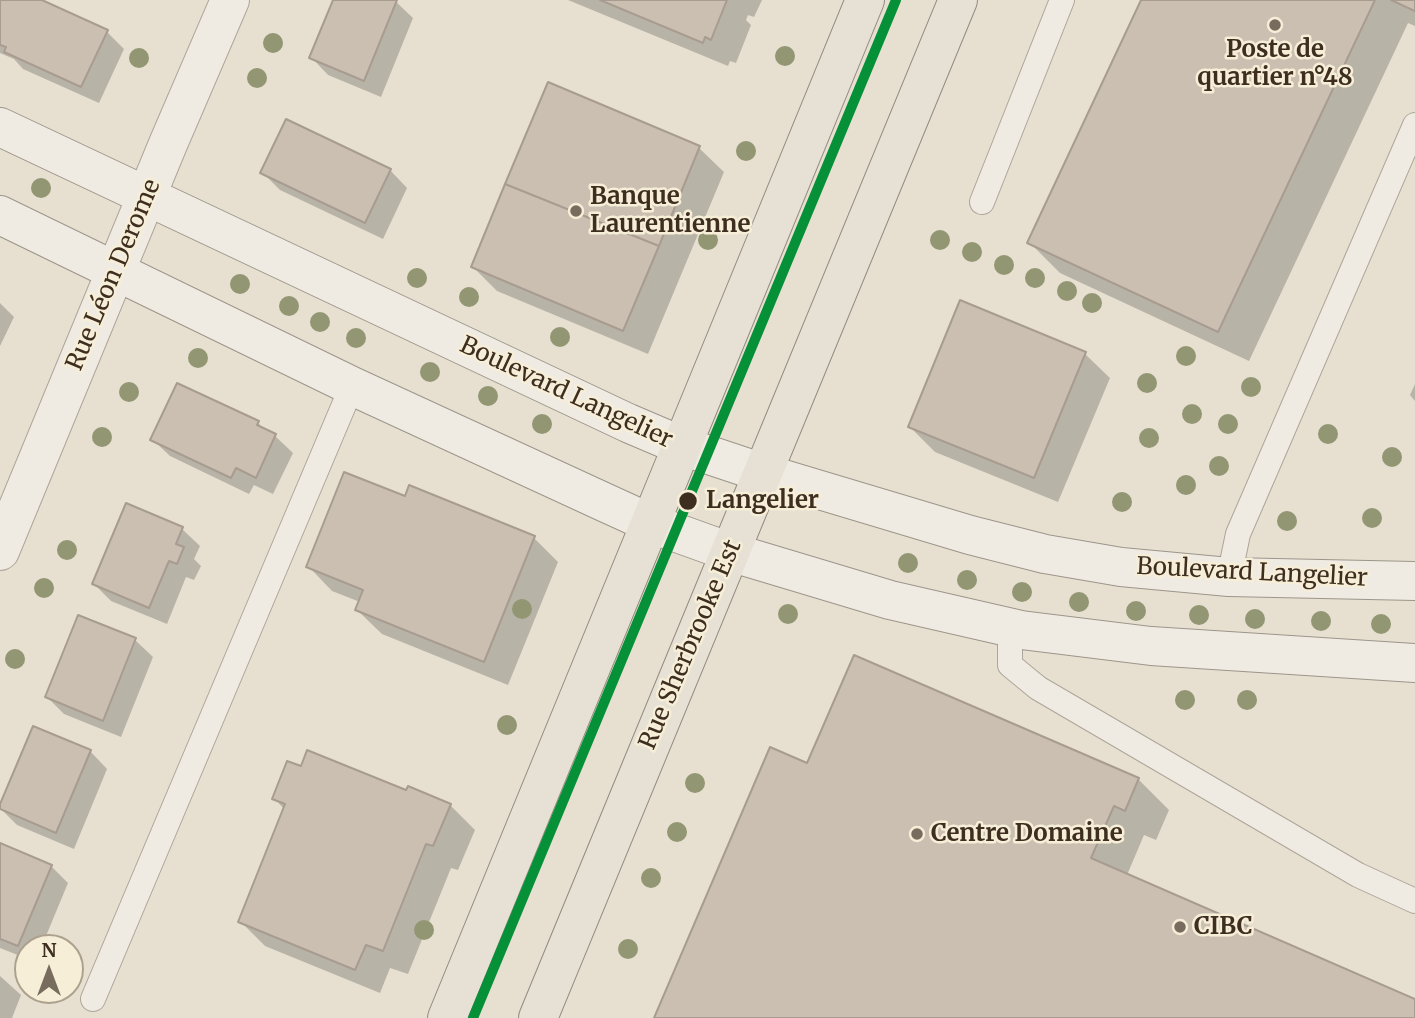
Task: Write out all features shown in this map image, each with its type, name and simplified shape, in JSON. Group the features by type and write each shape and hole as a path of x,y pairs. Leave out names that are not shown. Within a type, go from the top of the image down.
{"main road":[{"name":"Rue Léon Derome","path":"0,551 230,0"},
{"path":"447,1018 865,0"},
{"name":"Rue Sherbrooke Est","path":"538,1018 958,0"},
{"name":"Boulevard Langelier","path":"0,127 682,446 763,473 970,535 1045,554 1121,567 1228,577 1415,581"},
{"path":"0,215 352,386 652,524 730,552 890,600 1010,627 1151,646 1415,663"}],"lane":[{"path":"982,202 1062,0"},
{"path":"1228,577 1238,534 1415,125"},
{"path":"93,999 352,386"},
{"path":"1010,627 1010,666 1038,688 1358,875 1415,901"}],"building":[{"path":"0,0 42,0 108,30 81,87 4,52 6,47 0,45"},
{"path":"333,0 397,0 364,81 309,58"},
{"path":"600,0 727,0 711,40 705,37 703,43"},
{"path":"1141,0 1375,0 1218,332 1027,243"},
{"path":"1391,0 1415,0 1415,11"},
{"path":"548,82 700,146 659,246 505,184"},
{"path":"286,119 391,169 365,223 260,173"},
{"path":"505,184 659,246 623,331 471,267"},
{"path":"960,300 1086,352 1034,478 908,427"},
{"path":"177,383 259,421 257,425 276,434 256,478 236,468 231,478 150,440"},
{"path":"344,472 405,496 409,485 535,536 484,662 355,610 363,590 306,567"},
{"path":"126,503 183,527 176,544 184,547 177,564 169,561 149,608 92,584"},
{"path":"78,615 136,638 103,721 45,697"},
{"name":"Centre Domaine","path":"854,655 1139,778 1125,811 1114,806 1091,858 1415,999 1415,1018 654,1018 770,747 807,763"},
{"path":"33,726 91,750 56,833 0,809"},
{"path":"307,750 406,790 408,786 451,804 433,846 426,844 383,951 366,945 355,970 238,922 285,804 272,799 287,761 301,766"},
{"path":"0,843 52,865 23,934 14,934 14,944 0,939"}],"transit line":[{"path":"473,1018 896,0"}],"place":[{"name":"Poste de quartier n°48","path":"1275,25"},
{"name":"Banque Laurentienne","path":"576,211"},
{"name":"Langelier","path":"688,501"},
{"name":"Centre Domaine","path":"917,834"},
{"name":"CIBC","path":"1180,927"}]}
